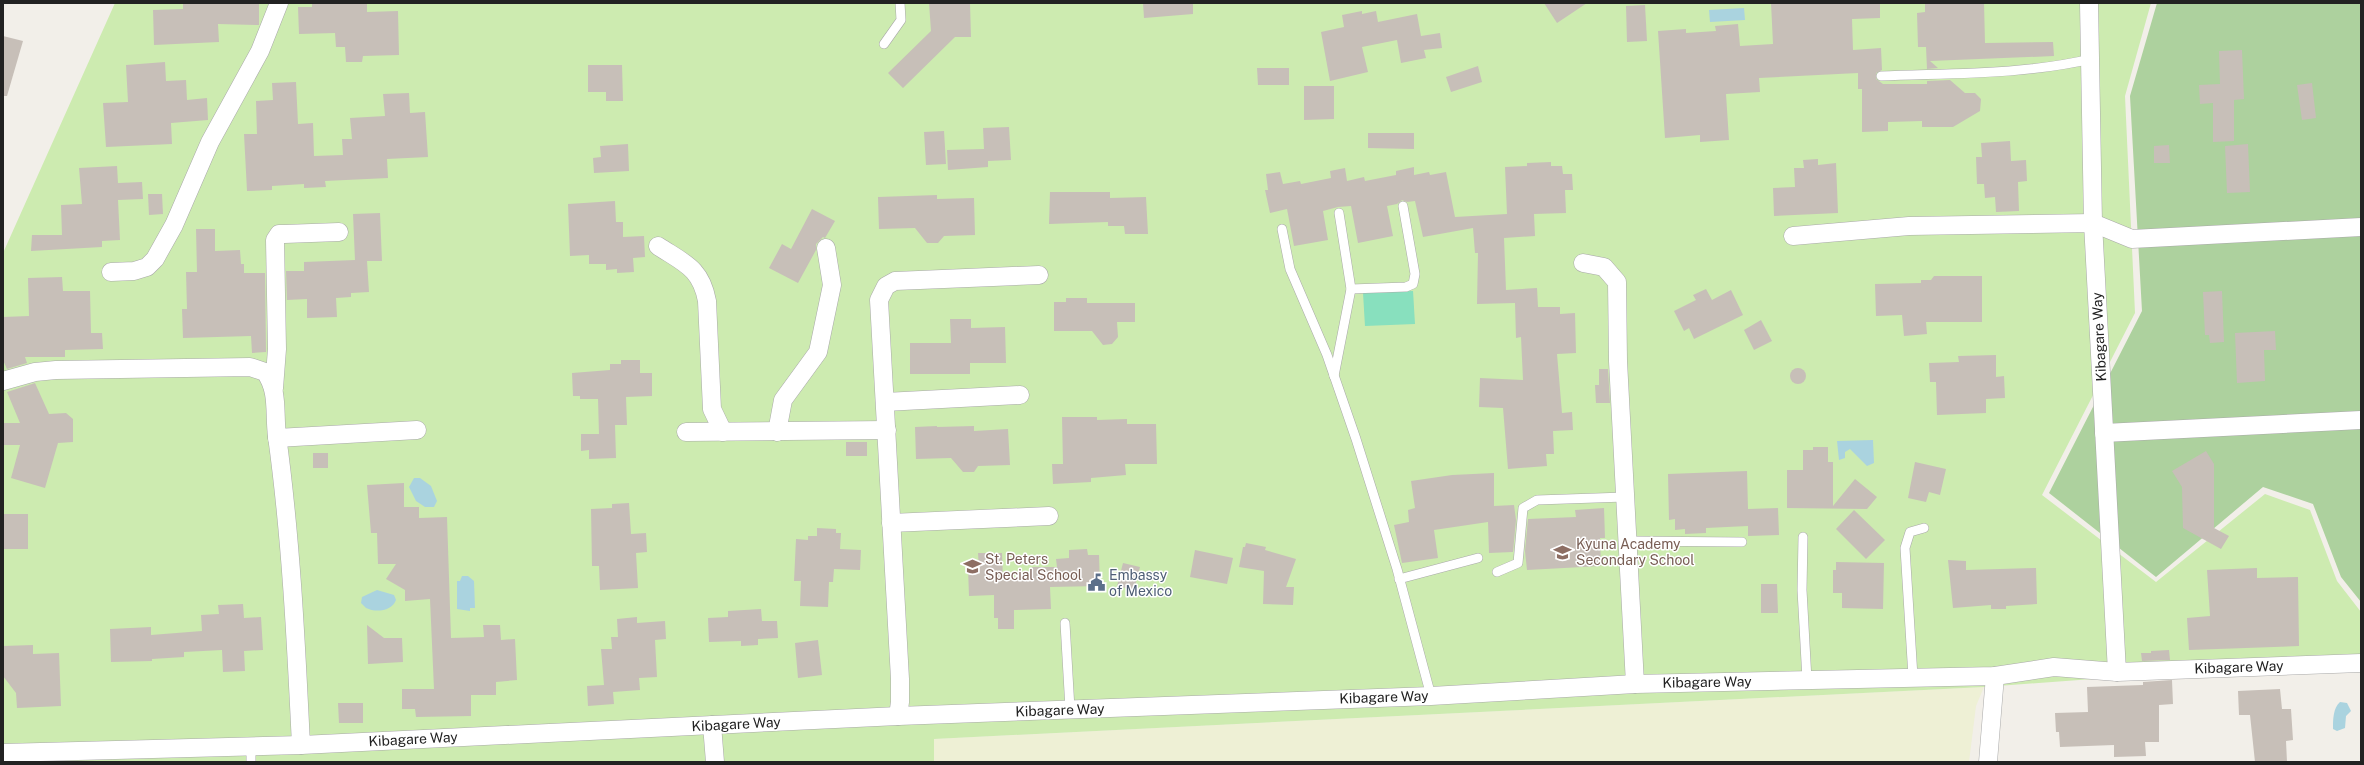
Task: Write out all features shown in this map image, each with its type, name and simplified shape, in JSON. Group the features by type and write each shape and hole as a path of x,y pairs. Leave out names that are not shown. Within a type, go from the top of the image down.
{"street":[{"path":"110,272 134,271 147,268 155,259 174,224 210,142 260,51 279,3"},
{"name":"Kibagare Way","path":"2089,3 2093,223 2116,672"},
{"path":"1793,236 1909,226 2093,223 2132,239 2361,227"},
{"path":"302,745 289,536 277,438 274,388 277,349 275,240 279,234 339,232"},
{"path":"658,246 687,265 699,276 704,286 707,301 712,409 723,432"},
{"path":"777,432 783,400 818,352 832,285 826,248"},
{"path":"1583,264 1604,267 1617,282 1627,541 1635,684"},
{"path":"898,716 900,702 900,679 879,300 886,286 895,281 908,279 1039,275"},
{"path":"3,381 34,372 56,370 250,367 265,372 274,388"},
{"path":"885,402 1020,395"},
{"path":"2104,433 2361,420"},
{"path":"277,438 417,430"},
{"path":"686,432 887,430"},
{"path":"891,523 1049,516"},
{"name":"Kibagare Way","path":"3,753 251,754 302,745 898,716 1431,696 1635,684 1995,676 2054,667 2116,672 2361,662"},
{"path":"1988,762 1995,676"},
{"path":"712,725 715,762"}],"lane":[{"path":"884,44 901,20 900,3"},
{"path":"1881,76 2010,70 2059,66 2091,59"},
{"path":"1351,289 1406,287 1413,284 1415,274 1403,206"},
{"path":"1334,376 1351,289 1339,213"},
{"path":"1282,228 1290,269 1334,376 1399,579 1431,696"},
{"path":"1497,572 1518,563 1523,508 1537,500 1625,496"},
{"path":"1913,677 1905,548 1910,532 1924,528"},
{"path":"1803,537 1802,590 1807,680"},
{"path":"1627,541 1742,542"},
{"path":"1399,579 1478,558"},
{"path":"1065,623 1070,709"}],"green space":[{"path":"115,3 2151,3 2125,96 2135,313 2042,495 2156,582 2265,494 2310,510 2337,581 2361,612 2361,659 1984,687 934,739 934,762 3,762 3,253"},
{"path":"2157,3 2361,3 2361,602 2341,577 2313,504 2263,487 2156,577 2049,493 2142,311 2130,96"},
{"path":"1413,291 1415,324 1365,326 1363,293"},
{"path":"1984,687 1976,706 1969,762 934,762 934,739"}],"water":[{"path":"1744,8 1745,20 1710,22 1709,10"},
{"path":"1873,440 1874,463 1867,466 1850,449 1845,452 1845,458 1839,460 1837,441"},
{"path":"414,478 420,478 431,486 437,501 434,507 425,507 416,501 409,487"},
{"path":"462,576 468,576 474,581 475,608 470,608 470,611 457,609 457,581 460,581"},
{"path":"377,590 394,595 396,600 391,607 379,611 370,610 361,603 362,597"},
{"path":"2340,702 2347,703 2351,711 2346,716 2345,728 2337,731 2333,729 2333,718 2336,707"}],"building":[{"path":"183,3 259,3 259,25 218,24 219,42 154,45 153,10 183,9"},
{"path":"312,3 367,3 367,12 398,11 399,55 363,56 362,62 346,62 345,47 336,47 335,33 299,34 298,7 312,7"},
{"path":"929,3 970,3 971,37 955,37 903,88 888,73 931,31"},
{"path":"1143,3 1193,3 1193,14 1144,18"},
{"path":"1544,3 1587,3 1557,23"},
{"path":"1771,3 1880,3 1880,18 1852,19 1853,50 1881,48 1882,70 1876,73 1876,79 1883,84 1927,84 1927,81 1950,80 1965,93 1975,93 1981,99 1980,111 1953,127 1922,127 1922,121 1888,122 1888,131 1862,132 1862,89 1858,89 1858,73 1759,78 1760,92 1726,94 1729,140 1700,142 1700,135 1665,138 1658,31 1686,29 1686,33 1716,31 1715,26 1738,24 1740,46 1773,44"},
{"path":"1925,3 1984,3 1985,43 2053,42 2054,56 1930,61 1938,68 1927,69 1926,47 1918,47 1917,13 1925,12"},
{"path":"1645,5 1647,41 1627,42 1626,6"},
{"path":"1362,11 1362,14 1376,11 1378,22 1417,14 1421,36 1440,33 1442,48 1424,50 1426,58 1401,63 1397,40 1362,47 1368,72 1330,81 1321,32 1344,27 1342,15"},
{"path":"3,36 23,41 7,96 3,96"},
{"path":"2242,50 2244,99 2234,100 2234,141 2213,142 2213,103 2200,104 2199,85 2220,84 2219,51"},
{"path":"165,62 166,81 186,80 187,100 207,98 208,120 171,123 172,144 106,147 103,103 128,102 126,65"},
{"path":"588,65 622,65 623,101 606,101 606,92 588,92"},
{"path":"1478,66 1482,82 1451,92 1446,77"},
{"path":"1257,68 1289,68 1289,85 1258,85"},
{"path":"296,82 298,124 313,123 314,156 343,155 342,139 352,139 350,118 385,116 383,94 409,93 410,113 425,112 428,157 387,159 388,178 325,181 326,187 304,188 304,184 272,186 272,190 247,191 244,134 257,134 256,101 273,100 272,83"},
{"path":"2312,83 2316,118 2302,120 2297,85"},
{"path":"1304,86 1334,86 1334,119 1304,120"},
{"path":"1009,127 1011,160 988,161 988,167 948,170 947,150 984,149 983,128"},
{"path":"944,131 946,164 926,165 924,132"},
{"path":"1368,133 1414,133 1414,149 1368,148"},
{"path":"2010,141 2011,161 2026,160 2027,181 2018,182 2019,211 1996,212 1995,197 1985,198 1984,184 1977,184 1976,157 1982,157 1981,143"},
{"path":"628,144 629,171 594,173 593,158 601,157 600,146"},
{"path":"2248,144 2250,192 2227,193 2225,146"},
{"path":"2169,145 2170,163 2154,163 2154,146"},
{"path":"1818,159 1818,165 1836,163 1838,213 1774,216 1773,188 1795,187 1794,168 1804,168 1803,160"},
{"path":"1551,162 1551,166 1562,166 1563,174 1572,174 1573,190 1565,190 1566,213 1534,214 1535,236 1504,238 1506,290 1537,288 1538,307 1560,307 1560,314 1575,313 1576,353 1557,354 1562,413 1572,412 1573,430 1553,431 1554,454 1546,454 1547,466 1508,469 1503,408 1479,407 1480,378 1523,380 1521,337 1516,338 1515,303 1477,304 1478,253 1475,253 1473,228 1423,237 1415,201 1407,202 1402,200 1397,204 1387,206 1393,236 1358,243 1351,206 1338,207 1323,211 1328,240 1294,246 1287,209 1270,213 1265,190 1268,190 1266,174 1280,172 1283,184 1300,181 1301,184 1331,178 1330,171 1345,168 1347,181 1364,177 1365,181 1396,175 1396,171 1414,167 1414,175 1429,172 1430,175 1446,172 1455,217 1507,214 1505,167 1527,166 1527,163"},
{"path":"117,166 118,183 142,182 143,199 118,200 120,240 102,241 102,247 31,251 32,235 62,235 61,205 82,204 79,168"},
{"path":"1050,192 1110,192 1110,198 1146,197 1148,234 1125,234 1124,226 1108,226 1108,222 1049,224"},
{"path":"148,194 162,194 163,214 149,215"},
{"path":"937,195 937,199 974,198 975,235 944,236 938,243 927,243 915,228 879,229 878,197"},
{"path":"615,201 616,222 623,222 623,237 644,236 645,257 633,258 634,272 617,273 617,269 606,270 606,264 589,264 589,255 570,256 568,204"},
{"path":"812,209 835,221 825,238 823,237 816,244 816,250 798,283 769,268 782,244 791,249"},
{"path":"380,213 382,261 367,261 369,292 351,293 351,297 336,298 337,317 307,318 307,299 287,300 286,271 304,271 304,262 355,260 353,214"},
{"path":"196,229 215,229 215,251 240,250 241,264 244,264 244,273 265,273 266,352 252,353 251,336 183,338 182,309 187,309 186,272 197,272"},
{"path":"1934,276 1982,276 1982,322 1926,322 1927,334 1904,336 1902,315 1876,316 1875,284 1921,283 1921,280 1931,280"},
{"path":"62,277 63,291 90,291 91,333 102,333 103,349 65,350 65,357 25,357 27,363 7,369 3,360 3,317 29,316 28,278"},
{"path":"1706,289 1712,300 1731,290 1743,315 1694,339 1689,328 1684,331 1674,311 1696,300 1693,295"},
{"path":"2222,291 2224,342 2210,343 2209,335 2205,335 2203,292"},
{"path":"1066,298 1087,298 1087,303 1135,303 1135,322 1117,322 1118,337 1112,344 1103,345 1092,331 1054,331 1054,302 1066,302"},
{"path":"950,319 971,319 971,328 1005,327 1006,363 970,363 970,374 910,374 910,343 951,343"},
{"path":"1761,320 1772,341 1754,350 1744,330"},
{"path":"2275,331 2276,350 2264,350 2265,381 2237,383 2235,333"},
{"path":"1996,355 1996,377 2004,376 2005,398 1986,399 1986,413 1937,415 1936,382 1930,382 1929,363 1959,362 1958,356"},
{"path":"621,360 640,360 640,373 652,373 652,396 626,397 627,425 615,425 616,458 589,459 589,450 581,451 581,434 599,434 598,399 580,399 580,396 573,396 572,373 610,370 610,364 621,364"},
{"path":"1795,368 1801,368 1806,373 1804,382 1801,384 1795,384 1790,379 1790,373"},
{"path":"1599,369 1608,369 1610,403 1596,403 1595,385 1599,385"},
{"path":"35,383 49,414 66,413 73,419 73,442 58,443 45,488 11,478 20,445 3,445 3,423 20,423 7,392"},
{"path":"1062,417 1097,417 1097,420 1127,419 1127,424 1156,424 1157,464 1125,464 1126,475 1091,478 1091,482 1053,484 1052,464 1063,464"},
{"path":"974,426 974,431 1008,429 1010,465 978,466 974,472 963,472 951,458 916,459 915,427"},
{"path":"846,442 867,442 867,456 846,456"},
{"path":"1813,447 1828,447 1828,462 1833,462 1833,506 1855,479 1877,497 1867,509 1787,508 1787,470 1803,470 1803,450 1813,450"},
{"path":"2206,451 2214,464 2214,528 2229,536 2221,549 2183,528 2182,487 2172,471"},
{"path":"313,453 328,453 328,468 313,468"},
{"path":"1915,462 1946,469 1940,495 1929,492 1926,502 1908,498"},
{"path":"1747,471 1748,509 1778,508 1779,535 1748,536 1748,526 1706,528 1706,533 1685,534 1685,529 1675,530 1675,519 1669,520 1668,474"},
{"path":"1494,473 1494,506 1514,505 1516,520 1513,552 1489,553 1488,522 1434,530 1438,558 1402,563 1394,525 1409,522 1408,510 1415,508 1411,481 1452,475"},
{"path":"404,483 404,507 419,507 419,518 447,517 451,638 484,637 483,625 500,625 501,640 515,639 517,680 496,682 496,695 471,695 471,716 416,717 415,709 402,709 402,689 434,689 430,599 405,601 405,590 386,579 396,564 378,564 377,533 371,533 367,485"},
{"path":"629,503 631,534 646,533 647,552 636,553 638,588 600,590 599,566 592,566 591,509 612,508 612,504"},
{"name":"Kyuna Academy Secondary School","path":"1604,508 1605,538 1600,538 1601,566 1527,570 1525,551 1528,519 1576,517 1575,510"},
{"path":"1854,510 1885,540 1866,559 1836,529"},
{"path":"3,514 28,514 28,549 3,549"},
{"path":"817,528 836,529 836,533 841,533 840,549 861,550 860,570 834,569 833,582 829,582 828,607 800,606 801,581 794,581 796,539 808,540 808,536 817,536"},
{"path":"1246,543 1266,547 1265,550 1296,559 1286,587 1294,587 1293,605 1263,604 1264,571 1239,567 1243,547 1245,547"},
{"path":"1087,549 1088,555 1099,555 1100,586 1050,587 1051,609 1014,610 1014,629 998,629 998,618 994,618 994,595 969,596 968,568 979,568 978,553 1002,553 1003,580 1033,579 1032,567 1057,567 1056,559 1069,558 1069,550"},
{"path":"1195,550 1233,558 1227,584 1190,577"},
{"path":"1948,560 1966,561 1966,570 2036,568 2037,604 2006,606 2006,609 1991,609 1991,605 1953,608"},
{"path":"1836,562 1884,563 1883,609 1842,608 1842,593 1833,593 1833,570 1836,570"},
{"path":"1123,563 1140,567 1134,590 1117,586"},
{"path":"2257,568 2257,578 2298,577 2299,646 2189,650 2187,618 2210,616 2207,570"},
{"path":"1761,584 1777,584 1778,613 1761,613"},
{"path":"243,604 244,618 261,617 263,650 244,651 245,671 223,672 222,650 184,652 184,657 152,659 152,661 111,662 110,629 151,627 151,635 202,631 201,615 219,614 218,605"},
{"path":"761,609 762,621 777,621 778,638 758,639 758,645 741,646 741,641 709,642 708,618 728,617 728,611"},
{"path":"637,617 637,623 665,621 666,639 655,640 657,677 639,678 640,690 613,692 614,704 588,706 587,686 604,685 601,649 612,649 611,637 618,637 617,619"},
{"path":"367,625 384,638 402,638 403,662 368,664"},
{"path":"818,640 822,675 798,678 795,643"},
{"path":"33,645 33,654 59,653 61,706 17,708 16,693 3,676 3,646"},
{"path":"2169,650 2170,660 2142,661 2141,653"},
{"path":"2172,680 2173,704 2159,705 2159,742 2145,742 2146,756 2114,757 2114,745 2060,747 2059,732 2056,732 2055,713 2088,712 2087,687 2143,685 2143,682"},
{"path":"2280,689 2282,709 2291,709 2293,740 2286,741 2287,762 2255,762 2250,715 2239,715 2238,691"},
{"path":"338,703 363,703 363,723 339,723"}],"place":[{"name":"Kyuna Academy Secondary School","path":"1563,552"},
{"name":"St. Peters Special School","path":"972,567"},
{"name":"Embassy of Mexico","path":"1096,583"}]}
